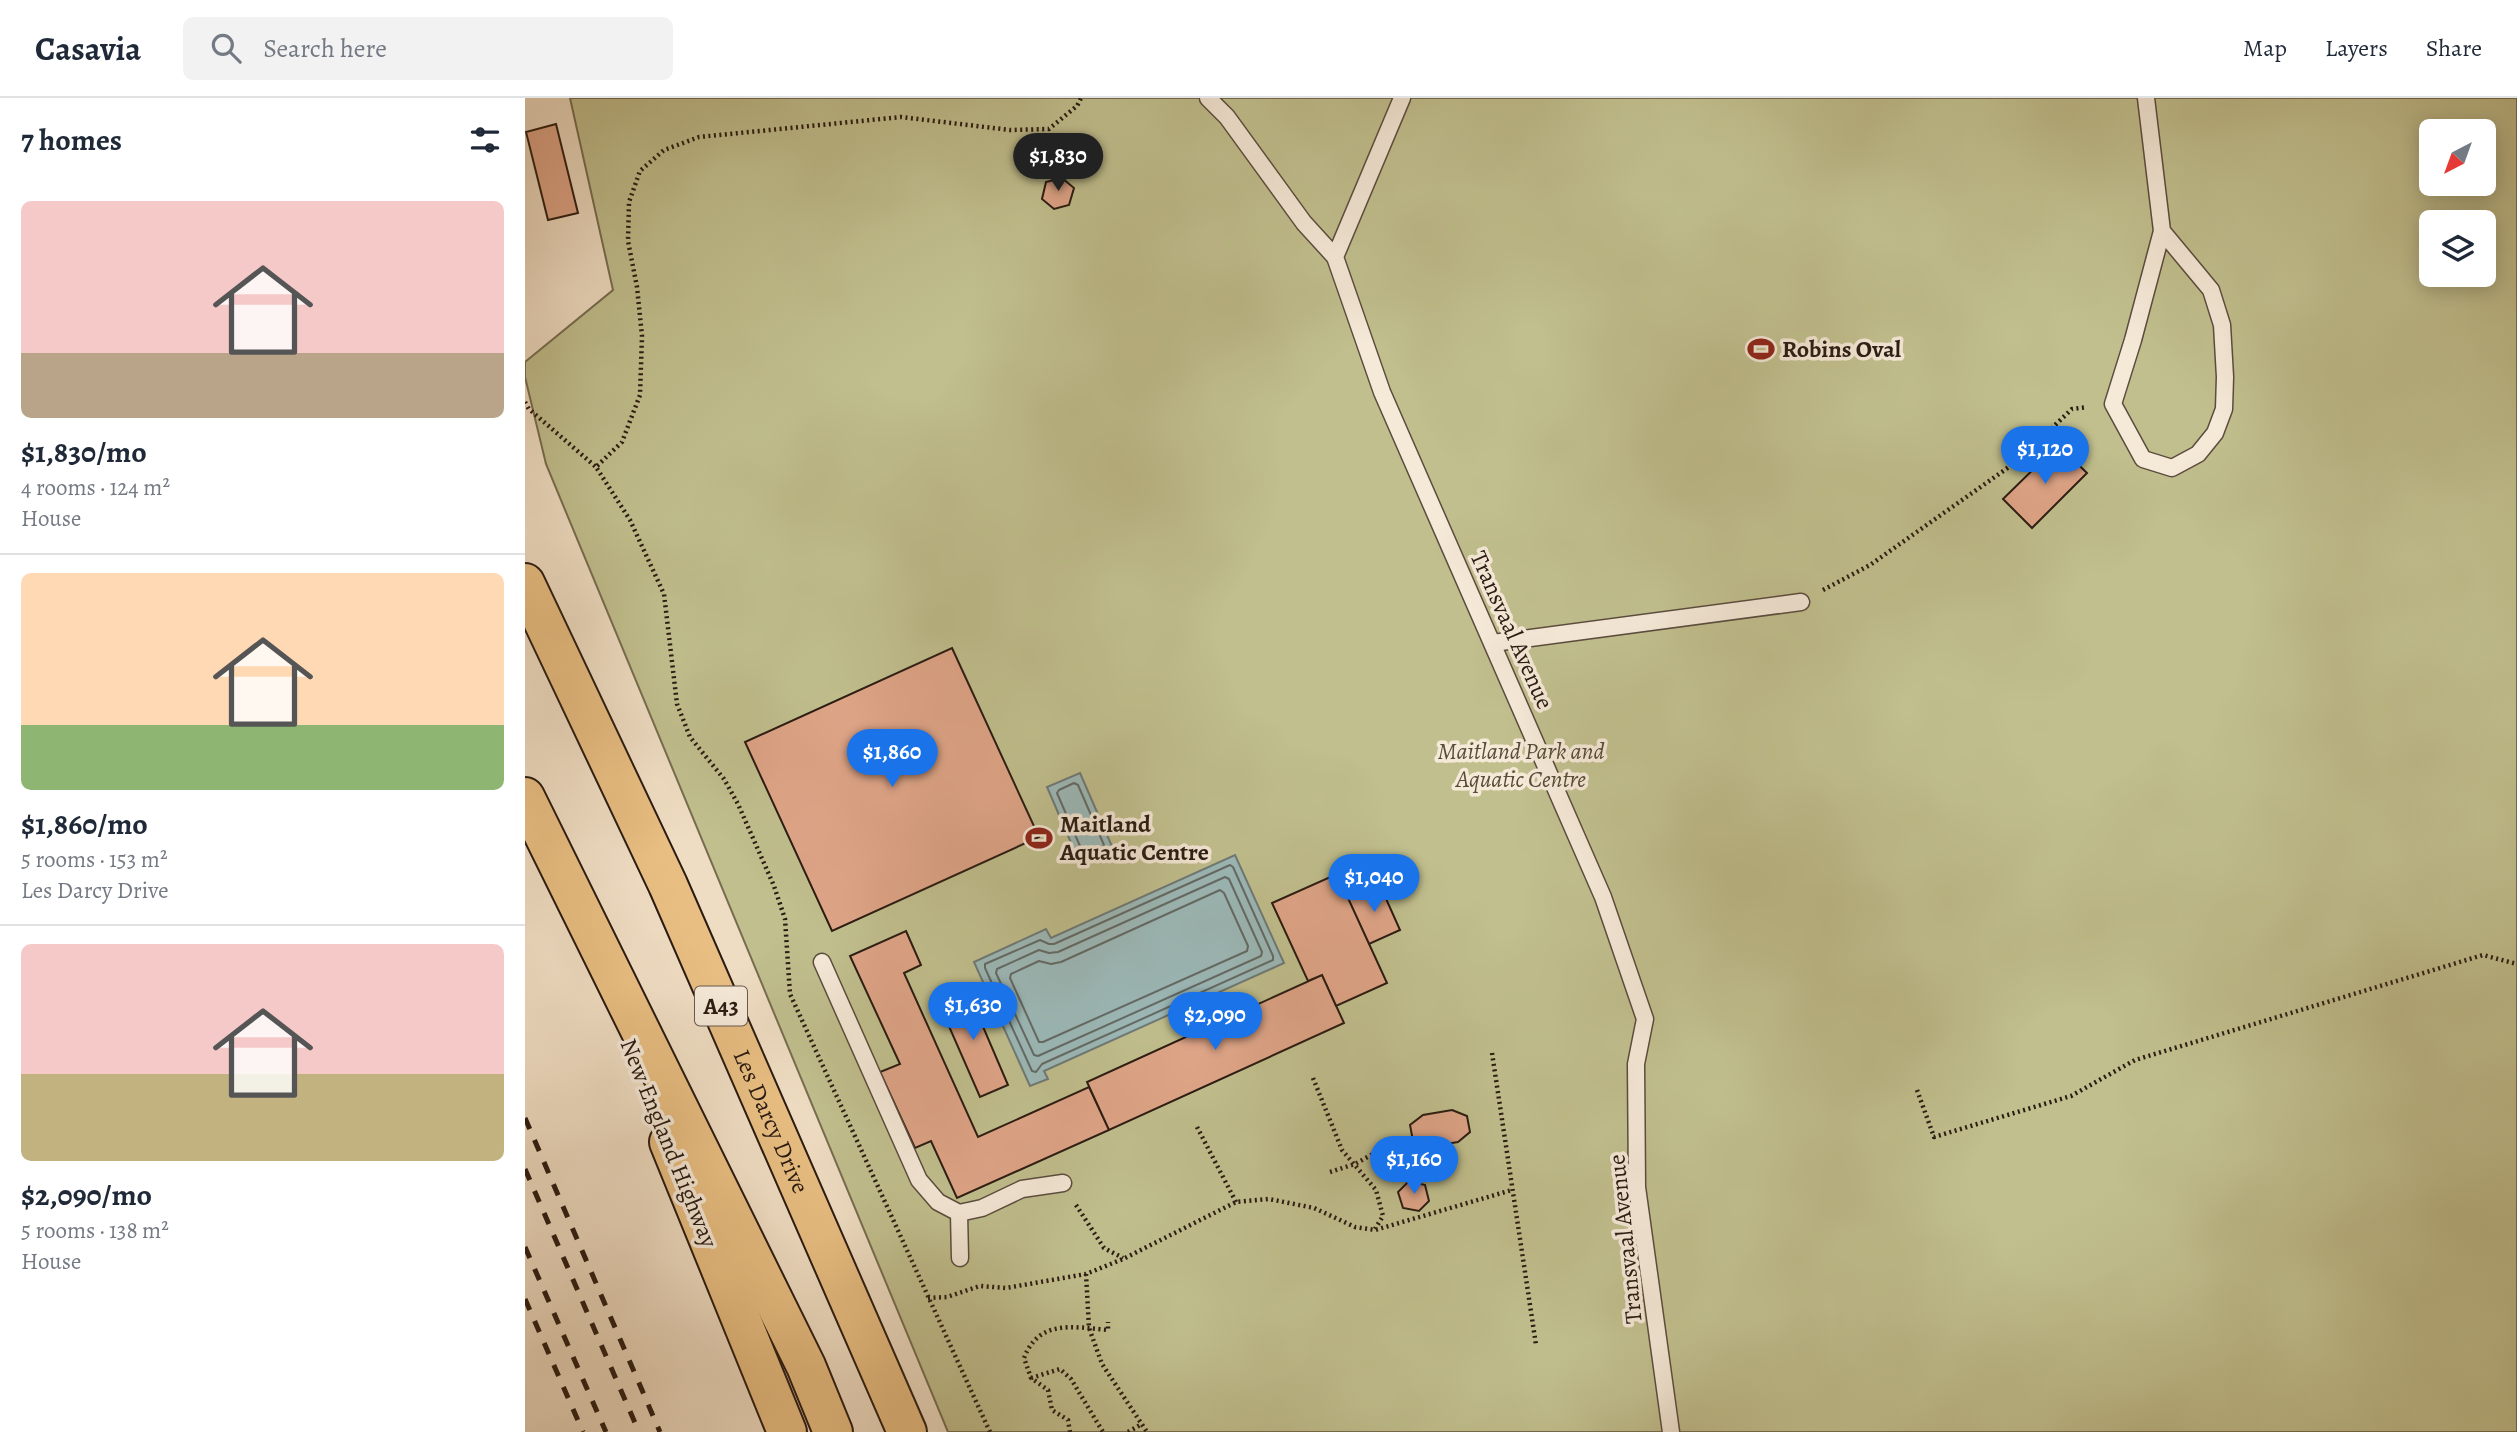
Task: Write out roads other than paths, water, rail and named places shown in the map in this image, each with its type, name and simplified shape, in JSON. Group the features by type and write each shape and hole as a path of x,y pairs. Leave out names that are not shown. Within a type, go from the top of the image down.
{"highway":[{"name":"Les Darcy Drive","path":"525,583 668,885 907,1432"},
{"path":"525,797 806,1366 833,1432"},
{"name":"New England Highway","path":"552,854 787,1432"}],"lane":[{"name":"Transvaal Avenue","path":"1208,98 1227,117 1304,222 1335,257 1382,392 1603,898 1645,1019 1636,1064 1637,1187 1671,1432"},
{"path":"1335,257 1402,98"},
{"path":"2146,98 2162,231 2113,404 2143,459 2172,468 2198,454 2215,433 2224,409 2222,326 2211,290 2162,231"},
{"path":"1493,643 1801,602"},
{"path":"822,962 919,1180 938,1202 959,1213 982,1208 1023,1189 1063,1183"},
{"path":"959,1213 960,1258"}],"water":[{"path":"1080,773 1114,851 1081,866 1047,787"},
{"path":"1235,855 1284,963 1044,1071 1048,1079 1030,1086 974,962 1046,929 1051,938"}],"railway":[{"path":"525,1118 660,1432"},
{"path":"525,1169 639,1432"},
{"path":"525,1247 606,1432"},
{"path":"525,1299 583,1432"}],"place":[{"name":"Robins Oval","path":"1761,349"},
{"name":"Maitland Aquatic Centre","path":"1039,838"}],"park label":[{"name":"Maitland Park and Aquatic Centre","path":"1521,765"}]}
